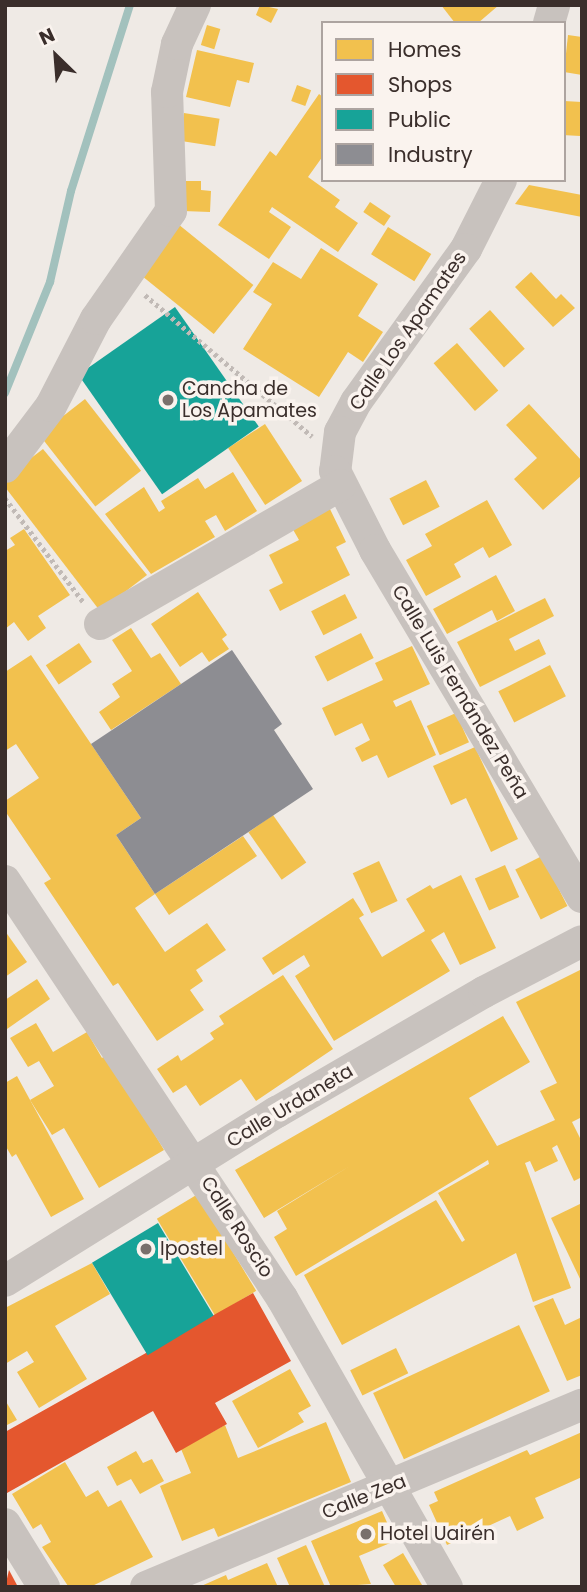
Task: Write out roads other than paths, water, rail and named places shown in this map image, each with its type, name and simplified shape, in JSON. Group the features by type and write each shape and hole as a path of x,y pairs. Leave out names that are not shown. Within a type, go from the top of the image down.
{"street":[{"path":"5,467 51,406 74,356 171,211 167,92 177,44 195,5"},
{"name":"Calle Los Apamates","path":"338,470 356,402 466,249 499,182"},
{"path":"100,624 338,470"},
{"name":"Calle Luis Fernández Peña","path":"338,470 582,897"},
{"name":"Calle Roscio","path":"5,881 195,1163 282,1298 447,1587"},
{"name":"Calle Urdaneta","path":"5,1281 195,1163 484,992 582,940"},
{"name":"Calle Zea","path":"146,1587 582,1405"},
{"path":"5,1524 44,1587"}],"waterway":[{"path":"5,393 50,282 71,191 130,5"}],"place":[{"name":"Cancha de Los Apamates","path":"168,400"},
{"name":"Ipostel","path":"146,1249"},
{"name":"Hotel Uairén","path":"366,1534"}]}
